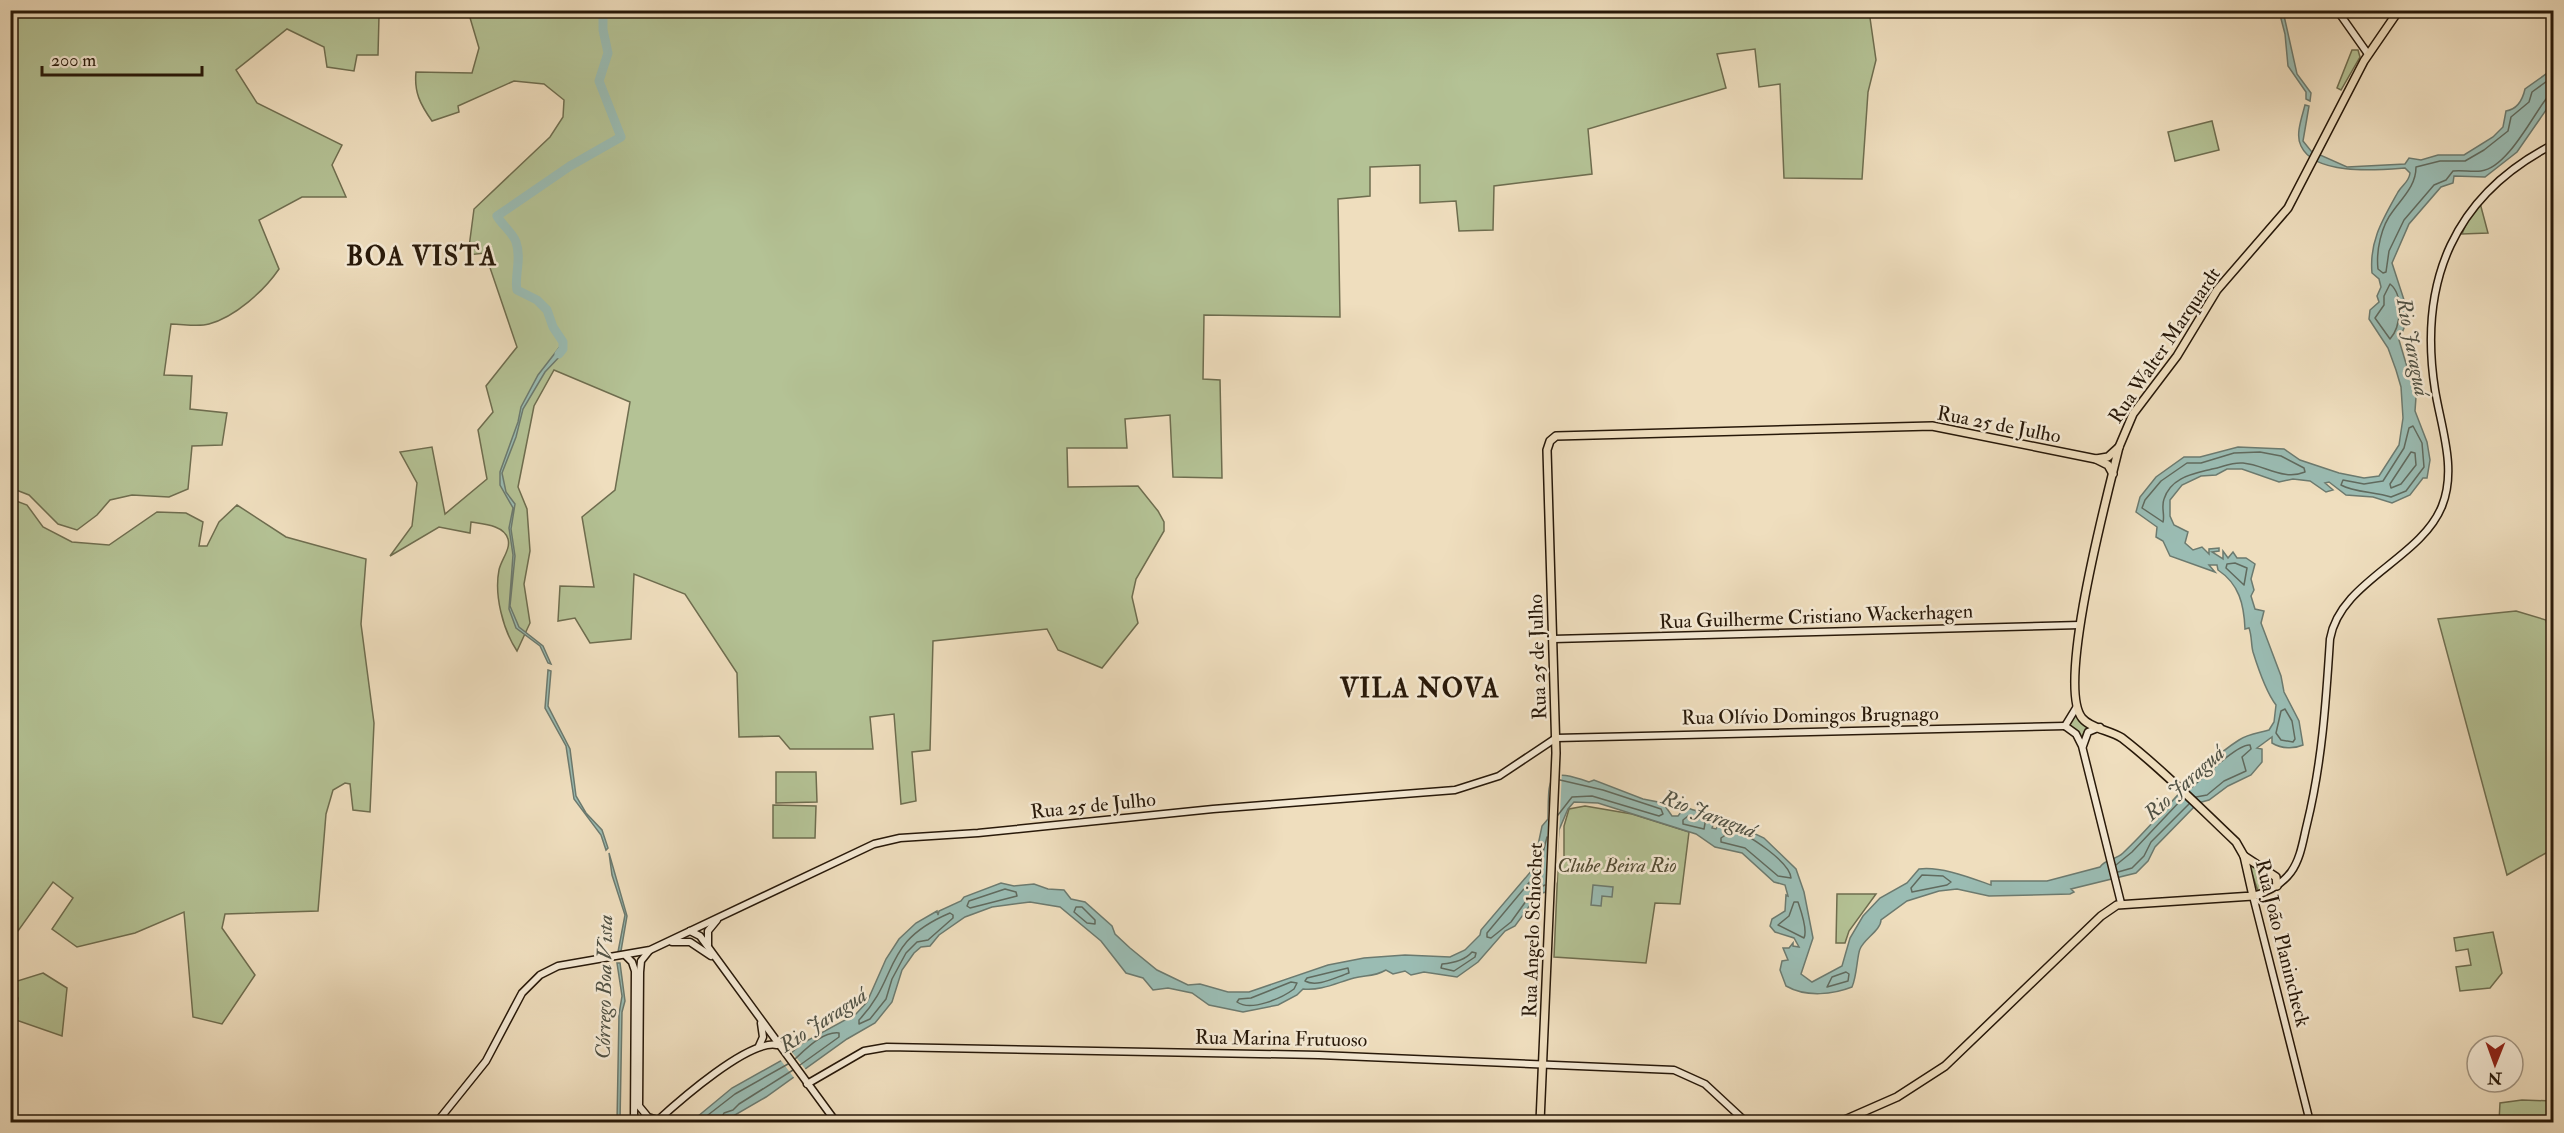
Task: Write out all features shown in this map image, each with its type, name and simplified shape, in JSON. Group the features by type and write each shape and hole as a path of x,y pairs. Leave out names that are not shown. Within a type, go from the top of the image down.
{"main road":[{"path":"2337,10 2368,54"},
{"name":"Rua Walter Marquardt","path":"2066,726 2076,708 2076,664 2080,625 2119,447 2133,414 2177,356 2217,290 2288,208 2368,54 2399,10"},
{"path":"1840,1122 1897,1097 1945,1066 2101,916 2121,903 2253,896 2277,886 2296,862 2314,794 2323,738 2330,639 2334,622 2349,602 2429,527 2444,502 2448,465 2432,369 2431,340 2432,313 2444,261 2463,220 2480,197 2503,178 2553,144"},
{"name":"Rua 25 de Julho","path":"437,1122 486,1061 522,993 532,981 558,966 622,957 650,950 887,840 1213,809 1455,790 1499,776 1556,738 1547,450 1550,441 1556,436 1932,426 2096,459"},
{"path":"2096,459 2111,454 2119,447"},
{"path":"2096,459 2108,465 2113,474"},
{"name":"Rua Guilherme Cristiano Wackerhagen","path":"1553,639 2080,625"},
{"path":"2076,708 2087,723 2100,727"},
{"path":"2066,726 2076,734 2082,746 2114,884 2121,903"},
{"name":"Rua Olívio Domingos Brugnago","path":"1556,738 2066,726"},
{"path":"2082,746 2088,732 2100,727"},
{"name":"Rua João Planincheck","path":"2100,727 2120,737 2239,846 2244,856 2310,1122"},
{"name":"Rua Angelo Schiochet","path":"1540,1122 1556,738"},
{"path":"2244,856 2276,877 2277,886"},
{"path":"708,949 708,931 720,916"},
{"path":"690,930 697,933 836,1122"},
{"path":"663,944 680,940 690,942 716,961"},
{"path":"650,950 640,965 639,1106 642,1113 657,1121 711,1077 759,1046 763,1036 761,1022"},
{"path":"622,957 632,962 635,971 634,1122"},
{"path":"759,1046 780,1047"},
{"name":"Rua Marina Frutuoso","path":"805,1081 864,1051 887,1047 1319,1055 1543,1064 1682,1072 1705,1084 1746,1122"}],"green space":[{"path":"10,11 385,11 379,16 378,55 357,55 354,71 327,67 324,47 287,29 236,70 257,103 342,145 332,165 346,197 302,197 259,220 279,269 273,277 248,302 219,321 200,325 171,324 164,375 192,376 190,409 227,413 222,445 192,446 188,489 169,497 132,495 110,500 97,515 77,530 58,524 29,495 11,488"},
{"path":"468,11 1869,11 1876,60 1868,92 1862,179 1784,178 1780,84 1759,87 1755,49 1717,54 1726,88 1588,129 1592,174 1494,186 1493,230 1459,231 1456,201 1420,203 1420,165 1370,167 1370,196 1338,199 1340,317 1204,315 1203,379 1220,380 1222,478 1173,477 1170,415 1125,419 1127,448 1067,448 1068,487 1138,486 1164,522 1164,531 1136,579 1132,597 1138,623 1102,668 1058,650 1047,629 933,641 930,750 912,752 916,801 901,804 894,714 870,717 873,749 790,749 779,736 739,737 737,673 685,594 634,574 631,639 590,643 575,618 558,621 560,586 594,587 582,517 615,490 630,402 554,370 534,406 518,487 527,509 530,551 524,584 530,623 517,651 504,623 499,601 499,570 509,543 506,534 498,528 471,522 470,533 439,527 390,556 412,526 417,483 400,452 432,447 445,514 487,479 478,430 493,412 486,386 517,347 485,253 468,255 474,209 550,137 563,117 564,100 544,84 514,81 458,106 459,112 432,121 419,98 416,72 472,73 479,48"},
{"path":"2352,50 2358,50 2360,57 2341,90 2337,88"},
{"path":"2212,121 2219,150 2175,161 2168,132"},
{"path":"2480,203 2488,233 2462,234 2468,219"},
{"path":"11,499 27,505 43,527 72,542 109,545 157,512 186,513 203,522 199,546 207,546 219,522 237,505 286,537 366,559 361,624 374,723 370,812 353,810 350,784 345,783 333,790 326,814 318,911 225,914 222,928 255,975 222,1024 193,1017 184,912 135,933 77,947 52,929 73,898 53,882 18,931 11,935"},
{"path":"2516,611 2546,620 2554,656 2553,849 2507,875 2438,619"},
{"path":"2076,713 2082,723 2092,727 2084,732 2081,740 2078,733 2069,725"},
{"path":"776,772 816,772 817,802 776,803"},
{"path":"773,805 816,806 815,838 773,838"},
{"name":"Clube Beira Rio","path":"1585,806 1632,814 1689,832 1680,904 1655,903 1646,963 1554,957 1558,865 1564,861 1564,826 1569,809"},
{"path":"2252,863 2271,881 2270,886 2258,891 2249,865"},
{"path":"1837,894 1876,894 1849,931 1845,943 1836,943"},
{"path":"2493,932 2502,973 2490,988 2460,991 2456,967 2471,965 2468,949 2456,951 2454,938"},
{"path":"43,973 67,988 62,1036 16,1020 18,998 11,996 11,983"},
{"path":"2522,1100 2553,1101 2553,1115 2534,1121 2516,1117 2515,1122 2499,1122 2500,1103"}],"water":[{"path":"2279,11 2283,11 2297,74 2311,93 2310,101 2306,99 2306,92 2288,66 2285,34"},
{"path":"2553,69 2553,100 2517,152 2485,177 2454,176 2453,183 2441,187 2409,224 2392,263 2406,306 2404,328 2399,340 2416,397 2415,411 2427,442 2430,460 2427,478 2423,478 2410,495 2392,503 2373,497 2346,495 2329,482 2325,483 2333,490 2326,492 2310,481 2293,479 2279,482 2242,469 2227,469 2216,475 2201,476 2182,485 2170,500 2170,516 2174,525 2188,532 2185,543 2193,550 2202,547 2209,554 2209,549 2219,548 2219,551 2212,552 2223,559 2223,551 2228,558 2233,552 2237,558 2246,558 2255,564 2251,579 2254,590 2251,596 2255,609 2264,611 2261,623 2281,676 2284,692 2299,721 2303,745 2292,748 2280,746 2272,743 2272,737 2257,748 2262,749 2262,762 2251,775 2228,786 2209,800 2198,803 2155,847 2148,861 2136,873 2071,889 2074,892 2070,894 1989,896 1957,889 1939,891 1907,901 1881,920 1878,927 1862,945 1852,987 1829,993 1803,992 1786,986 1780,970 1782,961 1788,960 1783,948 1789,948 1793,943 1793,946 1799,947 1794,938 1775,932 1770,926 1772,919 1785,911 1786,895 1788,896 1785,885 1774,882 1742,853 1715,847 1696,834 1598,803 1574,802 1568,809 1559,830 1556,871 1546,892 1538,894 1515,926 1505,931 1478,962 1457,977 1424,972 1411,975 1405,971 1393,974 1386,970 1322,988 1303,989 1297,995 1278,1005 1243,1012 1209,1005 1192,993 1168,988 1153,990 1143,978 1126,973 1101,941 1060,907 1030,902 992,907 965,917 939,935 930,946 921,947 914,953 902,970 892,1002 875,1023 847,1039 766,1097 723,1122 691,1122 732,1088 786,1058 801,1044 856,1014 867,1002 886,959 899,939 916,923 937,911 938,915 939,911 961,901 964,897 1001,883 1014,886 1034,884 1048,889 1064,890 1071,899 1085,902 1112,926 1115,934 1157,970 1188,985 1200,984 1228,992 1249,992 1328,965 1364,958 1405,955 1450,957 1465,950 1480,935 1481,930 1533,869 1542,826 1548,819 1550,785 1552,779 1557,776 1575,777 1589,782 1594,780 1643,799 1663,803 1672,816 1678,816 1685,807 1719,817 1715,819 1712,828 1716,829 1722,818 1764,838 1796,869 1804,892 1813,938 1801,974 1812,982 1842,966 1850,938 1863,916 1880,898 1907,883 1919,869 1946,871 1991,885 1991,881 2047,881 2100,867 2123,853 2193,779 2223,751 2242,738 2269,730 2274,722 2276,705 2257,665 2250,631 2249,628 2245,629 2242,603 2236,588 2218,570 2217,565 2209,565 2215,572 2170,556 2163,541 2156,537 2157,527 2136,512 2140,497 2156,477 2184,457 2200,457 2238,447 2284,449 2300,460 2339,473 2364,478 2379,476 2399,445 2403,418 2401,387 2388,348 2369,319 2370,310 2379,302 2377,296 2381,287 2379,279 2372,273 2375,240 2387,212 2410,173 2405,168 2364,170 2333,167 2308,156 2299,142 2305,105 2309,106 2303,141 2311,151 2347,167 2405,164 2409,158 2421,160 2438,155 2464,155 2493,137 2503,127 2506,111 2517,106 2525,89"},
{"path":"564,344 563,353 545,372 523,409 516,437 502,473 506,492 515,504 511,529 515,556 510,606 519,627 543,646 551,664 548,663 540,646 516,628 509,609 513,555 509,528 513,508 500,485 500,472 521,407 538,375"},
{"path":"548,670 551,671 548,706 570,749 576,796 586,813 602,830 608,848 606,850 601,835 574,799 566,746 545,708"},
{"path":"609,853 627,916 621,951 618,952 625,915 612,875"},
{"path":"1593,885 1613,887 1612,897 1602,896 1601,906 1591,905"},
{"path":"617,963 620,963 625,1001 622,1012 620,1122 617,1122 619,1014 622,996"}],"pier":[{"path":"1562,770 1557,881 1553,891 1545,895 1550,778 1553,773"},
{"path":"791,1051 807,1071 795,1079 779,1058"}],"waterway":[{"name":"Córrego Boa Vista","path":"559,354 563,349 563,342 553,327 547,310 537,300 517,290 518,248 512,235 497,216 570,166 621,137 599,81 608,53 603,30 603,10"}],"district":[{"name":"BOA VISTA","path":"422,256"},
{"name":"VILA NOVA","path":"1420,688"}],"water label":[{"name":"Rio Jaraguá","path":"2413,347"},
{"name":"Rio Jaraguá","path":"2184,783"},
{"name":"Rio Jaraguá","path":"1709,814"},
{"name":"Rio Jaraguá","path":"823,1020"}]}
